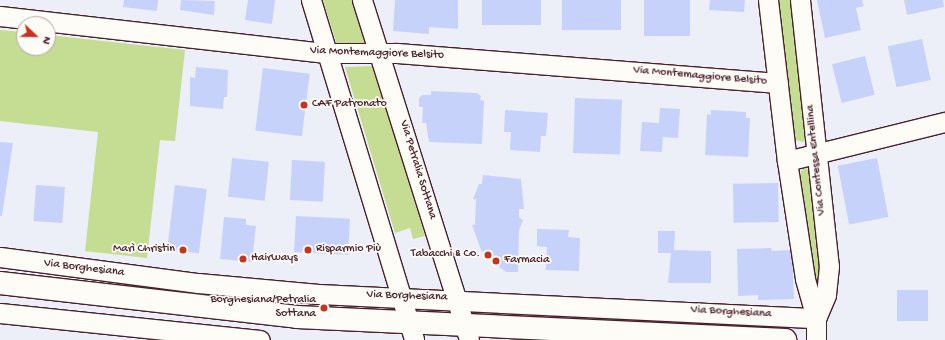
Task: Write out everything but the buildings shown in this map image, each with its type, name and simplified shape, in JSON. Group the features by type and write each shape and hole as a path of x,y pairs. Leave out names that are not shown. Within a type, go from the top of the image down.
{"street":[{"path":"312,0 326,54 411,331"},
{"name":"Via Petralia Sottana","path":"362,0 381,52 467,332"},
{"name":"Via Contessa Entellina","path":"768,0 787,161 805,279 816,318 816,340"},
{"name":"Via Contessa Entellina","path":"800,0 830,273 826,295 816,318"},
{"name":"Via Montemaggiore Belsito","path":"0,16 326,54 381,52 778,83"},
{"path":"787,161 817,155 945,122"},
{"name":"Via Borghesiana","path":"0,257 198,283 401,297 457,298 816,318"},
{"name":"Via Borghesiana","path":"0,283 411,331 785,340"},
{"path":"0,312 260,340"}],"green space":[{"path":"323,0 356,0 372,47 338,48"},
{"path":"776,0 792,0 806,140 803,142 796,140 793,135"},
{"path":"0,30 16,31 16,56 56,56 56,36 185,50 175,141 160,140 147,258 85,251 98,132 0,121"},
{"path":"374,66 425,236 413,239 410,228 395,233 345,67"},
{"path":"805,168 810,170 826,285 815,293 799,178 801,171"}],"place":[{"name":"CAF Patronato","path":"304,105"},
{"name":"Marì Christin","path":"183,250"},
{"name":"Risparmio Più","path":"308,250"},
{"name":"Tabacchi & Co.","path":"488,255"},
{"name":"Hairways","path":"243,259"},
{"name":"Farmacia","path":"496,261"},
{"name":"Borghesiana/Petralia Sottana","path":"324,308"}]}
